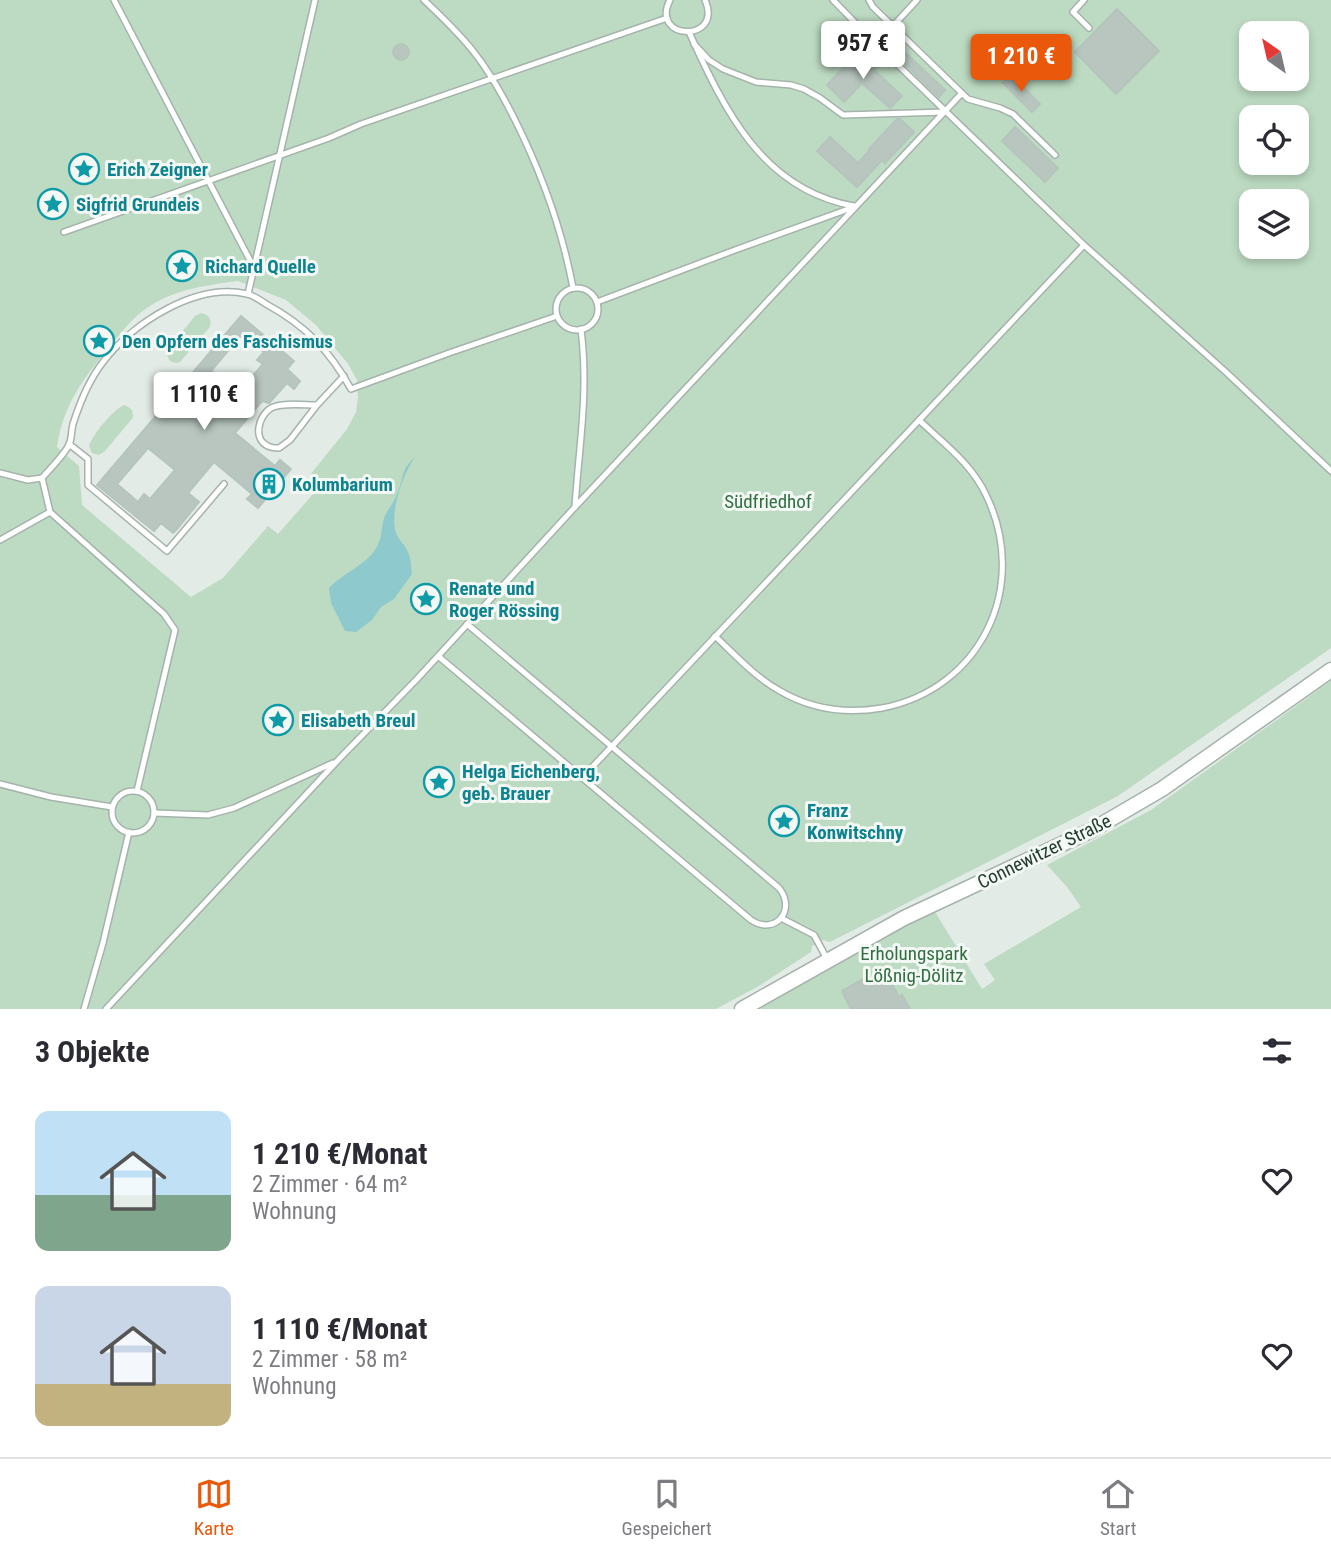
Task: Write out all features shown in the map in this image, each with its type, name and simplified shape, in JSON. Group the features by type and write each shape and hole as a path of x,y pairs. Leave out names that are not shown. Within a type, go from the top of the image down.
{"street":[{"name":"Connewitzer Straße","path":"743,1009 904,918 1104,823 1162,789 1331,670"}],"lane":[{"path":"114,0 254,268"},
{"path":"248,294 315,0"},
{"path":"424,0 474,52 493,79 525,140 554,214 573,288"},
{"path":"670,0 666,8 667,18 678,30 689,32 699,29 706,21 708,10 705,0"},
{"path":"833,0 1084,245 1331,471"},
{"path":"869,0 873,7 968,99 1013,114 1055,155"},
{"path":"893,26 917,0"},
{"path":"1084,0 1073,12 1089,28"},
{"path":"64,232 362,124 667,18"},
{"path":"689,32 730,115 758,151 776,169 821,198 858,206"},
{"path":"694,44 709,60 723,69 756,82 804,89 843,115 946,111"},
{"path":"106,1009 962,93"},
{"path":"597,302 858,206"},
{"path":"582,778 1084,245"},
{"path":"573,288 586,290 597,302 596,318 581,330 568,328 557,316 558,300 565,291 573,288"},
{"path":"0,473 27,480 42,478 69,444 72,426 84,393 101,364 120,341 157,314 186,300 213,294 248,294 301,326 337,364 351,389 557,316"},
{"path":"575,507 585,391 581,330"},
{"path":"317,405 280,405 269,409 258,429 261,440 268,446 279,448 290,440 344,376"},
{"path":"715,636 755,673 780,691 806,703 849,712 899,705 921,697 969,658 983,637 1000,597 1003,554 999,531 979,481 919,420"},
{"path":"69,444 88,460 88,485 167,551 224,484"},
{"path":"42,478 50,512 163,614 175,630 137,791"},
{"path":"0,540 50,512"},
{"path":"438,656 755,924 772,925 781,918 786,903 779,888 467,624"},
{"path":"154,813 208,816 255,800 336,762"},
{"path":"0,784 51,797 112,807"},
{"path":"137,791 147,796 154,813 152,821 145,829 129,832 116,824 112,807 121,794 137,791"},
{"path":"84,1009 103,943 129,832"},
{"path":"781,918 814,935 829,961"}],"green space":[{"name":"Südfriedhof","path":"0,0 1331,0 1331,648 1118,796 830,942 823,940 812,946 811,952 759,986 716,1009 0,1009","holes":["238,281 286,300 316,325 348,364 357,380 356,412 347,429 310,475 321,485 278,534 268,526 223,578 191,597 82,505 79,466 57,447 64,417 77,391 134,318 171,295"]},
{"path":"201,313 210,318 209,328 180,362 170,361 167,355 169,348 195,316"},
{"path":"124,405 132,410 131,420 105,451 99,455 92,453 89,446 94,436 109,417"},
{"name":"Erholungspark Lößnig-Dölitz","path":"1331,681 1331,1009 743,1009 934,910 982,989 995,980 984,964 1081,907 1047,865 1151,810"}],"water":[{"path":"416,456 399,491 394,521 396,532 407,549 412,574 394,599 381,607 372,620 356,632 345,631 331,603 329,588 365,561 375,550 384,518 396,497 405,470"}],"building":[{"path":"1117,9 1159,51 1116,94 1075,52"},
{"path":"878,27 945,90 939,97 873,33"},
{"path":"398,44 404,44 409,52 407,58 398,60 393,55 393,49"},
{"path":"859,51 877,67 874,70 902,96 890,108 862,83 844,102 827,85"},
{"path":"1011,75 1040,104 1032,112 1003,83"},
{"path":"897,119 914,132 885,163 882,160 857,187 817,151 830,137 858,163"},
{"path":"1015,127 1058,168 1045,182 1002,141"},
{"path":"241,316 294,361 287,369 300,381 294,389 287,383 269,403 262,401 235,433 275,466 280,460 291,469 258,508 247,499 252,494 214,462 188,493 199,502 173,533 161,523 154,531 97,485","holes":["242,334 264,352 257,360 263,364 249,380 245,377 234,390 211,371","148,448 175,470 150,499 144,494 138,502 117,484"]},
{"path":"883,968 899,997 902,995 910,1009 851,1009 842,991"}],"place":[{"name":"Erich Zeigner","path":"84,169"},
{"name":"Sigfrid Grundeis","path":"53,204"},
{"name":"Richard Quelle","path":"182,266"},
{"name":"Den Opfern des Faschismus","path":"99,341"},
{"name":"Kolumbarium","path":"269,484"},
{"name":"Renate und Roger Rössing","path":"426,599"},
{"name":"Elisabeth Breul","path":"278,720"},
{"name":"Helga Eichenberg, geb. Brauer","path":"439,782"},
{"name":"Franz Konwitschny","path":"784,821"}]}
